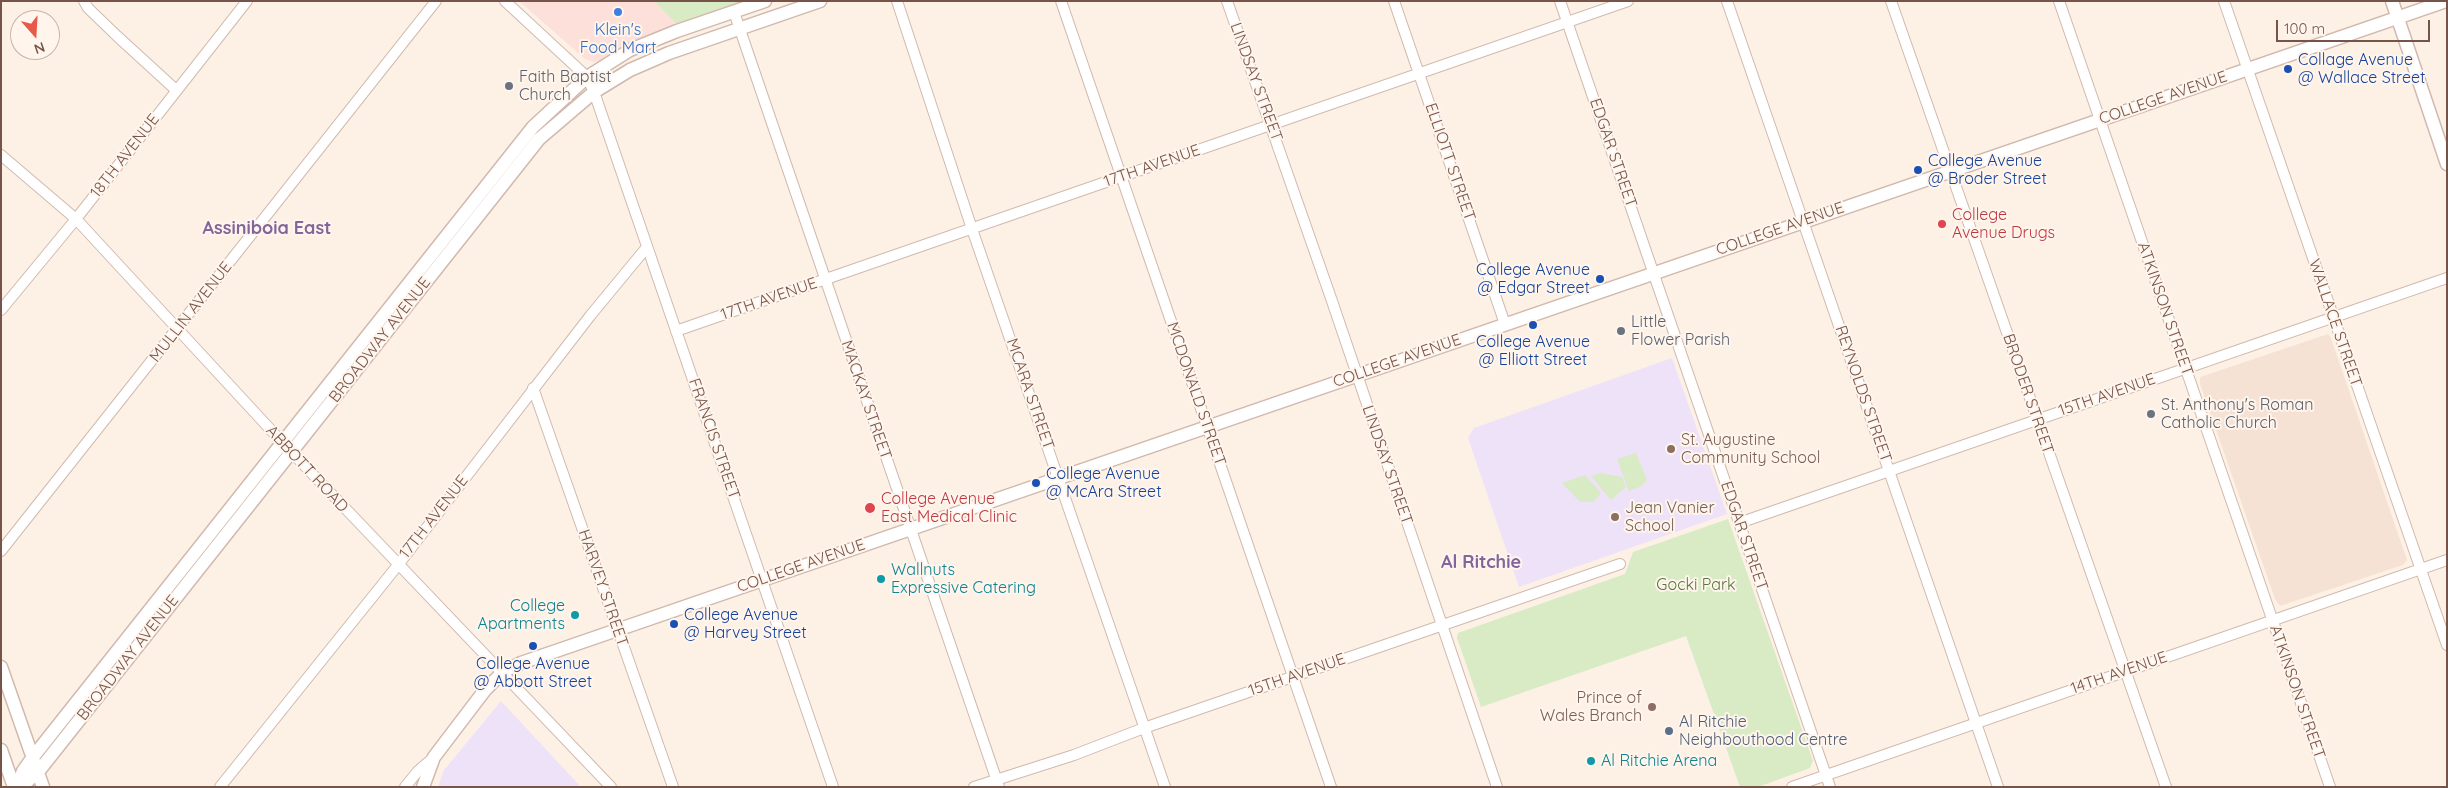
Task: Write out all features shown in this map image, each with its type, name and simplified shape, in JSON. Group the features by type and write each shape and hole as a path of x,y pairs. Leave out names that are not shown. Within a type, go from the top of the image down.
{"street":[{"path":"84,1 88,8 176,90"},
{"name":"18TH AVENUE","path":"1,310 76,219 247,1"},
{"name":"MULLIN AVENUE","path":"1,551 436,1"},
{"path":"505,1 587,77"},
{"name":"BROADWAY AVENUE","path":"16,787 23,771 33,757 533,127 587,77 630,50 677,31 765,1"},
{"name":"BROADWAY AVENUE","path":"21,787 38,772 539,139 594,92 630,70 669,53 820,1"},
{"name":"MCARA STREET","path":"897,1 972,229 1165,787"},
{"name":"MCDONALD STREET","path":"1061,1 1332,787"},
{"name":"LINDSAY STREET","path":"1227,1 1357,374 1497,787"},
{"name":"ELLIOTT STREET","path":"1394,1 1505,324"},
{"name":"EDGAR STREET","path":"1560,1 1830,787"},
{"name":"17TH AVENUE","path":"676,331 1628,1"},
{"name":"REYNOLDS STREET","path":"1727,1 1998,787"},
{"name":"BRODER STREET","path":"1891,1 2166,787"},
{"name":"ATKINSON STREET","path":"2059,1 2330,787"},
{"name":"WALLACE STREET","path":"2224,1 2447,645"},
{"path":"2392,1 2447,164"},
{"name":"COLLEGE AVENUE","path":"2396,17 2418,1"},
{"name":"COLLEGE AVENUE","path":"405,787 418,771 434,757 485,690 503,672 521,663 2446,1"},
{"name":"MACKAY STREET","path":"734,12 824,280 912,528 998,783"},
{"name":"FRANCIS STREET","path":"587,77 594,92 833,787"},
{"name":"ABBOTT ROAD","path":"1,155 76,219 291,452 611,787"},
{"name":"17TH AVENUE","path":"220,787 398,565 533,388 647,247"},
{"name":"15TH AVENUE","path":"1739,523 2447,278"},
{"name":"HARVEY STREET","path":"533,388 673,787"},
{"name":"14TH AVENUE","path":"1792,787 2447,560"},
{"name":"15TH AVENUE","path":"974,787 998,783 1144,728 1620,564"},
{"path":"1,666 43,787"},
{"path":"1,750 16,787"},
{"name":"COLLEGE AVENUE","path":"423,787 434,757"}],"shaded area":[{"path":"519,1 654,1 677,25 603,60 594,62 585,59"},
{"path":"2328,334 2331,338 2407,560 2403,565 2280,606 2275,599 2200,384 2200,377"},
{"path":"1672,358 1727,514 1519,587 1468,438 1474,428"},
{"path":"501,701 581,787 438,787 444,770"}],"green space":[{"path":"654,1 749,1 677,25"},
{"path":"1636,453 1647,480 1642,486 1629,491 1617,459"},
{"path":"1601,473 1622,477 1626,487 1611,500 1591,476"},
{"path":"1585,475 1601,493 1594,502 1580,502 1562,483"},
{"name":"Gocki Park","path":"1728,519 1813,761 1810,768 1758,787 1740,787 1686,636 1481,707 1457,638 1458,633 1625,574 1633,552"}],"place":[{"name":"Klein's Food Mart","path":"618,12"},
{"name":"Collage Avenue @ Wallace Street","path":"2288,69"},
{"name":"Faith Baptist Church","path":"509,86"},
{"name":"College Avenue @ Broder Street","path":"1918,170"},
{"name":"College Avenue Drugs","path":"1942,224"},
{"name":"College Avenue @ Edgar Street","path":"1600,279"},
{"name":"College Avenue @ Elliott Street","path":"1533,325"},
{"name":"Little Flower Parish","path":"1621,331"},
{"name":"St. Anthony's Roman Catholic Church","path":"2151,414"},
{"name":"St. Augustine Community School","path":"1671,449"},
{"name":"College Avenue @ McAra Street","path":"1036,483"},
{"name":"College Avenue East Medical Clinic","path":"870,508"},
{"name":"Jean Vanier School","path":"1615,517"},
{"name":"Wallnuts Expressive Catering","path":"881,579"},
{"name":"College Apartments","path":"575,615"},
{"name":"College Avenue @ Harvey Street","path":"674,624"},
{"name":"College Avenue @ Abbott Street","path":"533,646"},
{"name":"Prince of Wales Branch","path":"1652,707"},
{"name":"Al Ritchie Neighbouthood Centre","path":"1669,731"},
{"name":"Al Ritchie Arena","path":"1591,761"}],"district":[{"name":"Assiniboia East","path":"267,229"},
{"name":"Al Ritchie","path":"1481,563"}]}
